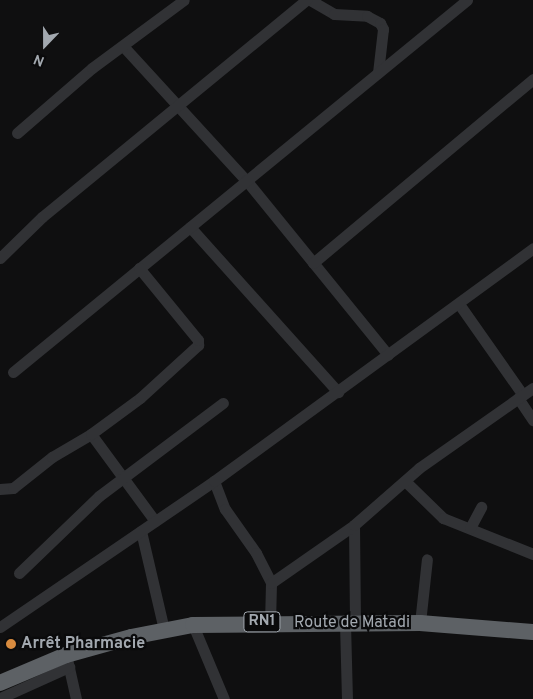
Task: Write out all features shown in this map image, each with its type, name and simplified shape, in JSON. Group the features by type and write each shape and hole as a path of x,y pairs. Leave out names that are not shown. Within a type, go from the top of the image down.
{"highway":[{"name":"Route de Matadi","path":"0,683 164,630 193,625 270,622 420,623 533,632"}],"street":[{"path":"17,133 92,68 184,0"},
{"path":"0,258 42,217 306,0"},
{"path":"310,0 334,14 367,16 380,23 383,29 378,73"},
{"path":"13,372 467,0"},
{"path":"123,46 246,180 388,355"},
{"path":"314,263 533,79"},
{"path":"190,227 338,392"},
{"path":"0,626 214,481 459,304 533,248"},
{"path":"0,489 11,490 52,457 91,434 140,398 198,345 198,340 139,268"},
{"path":"459,304 525,394 533,420"},
{"path":"272,583 354,526 406,482 418,468 525,394"},
{"path":"19,572 75,517 223,403"},
{"path":"91,434 156,521"},
{"path":"214,481 225,509 256,553 272,583 270,622"},
{"path":"406,482 443,518 532,551"},
{"path":"470,528 481,507"},
{"path":"346,699 354,526"},
{"path":"141,531 164,630"},
{"path":"420,623 427,559"},
{"path":"193,625 224,699"},
{"path":"0,698 67,661 76,699"}],"place":[{"name":"Arrêt Pharmacie","path":"11,644"}]}
